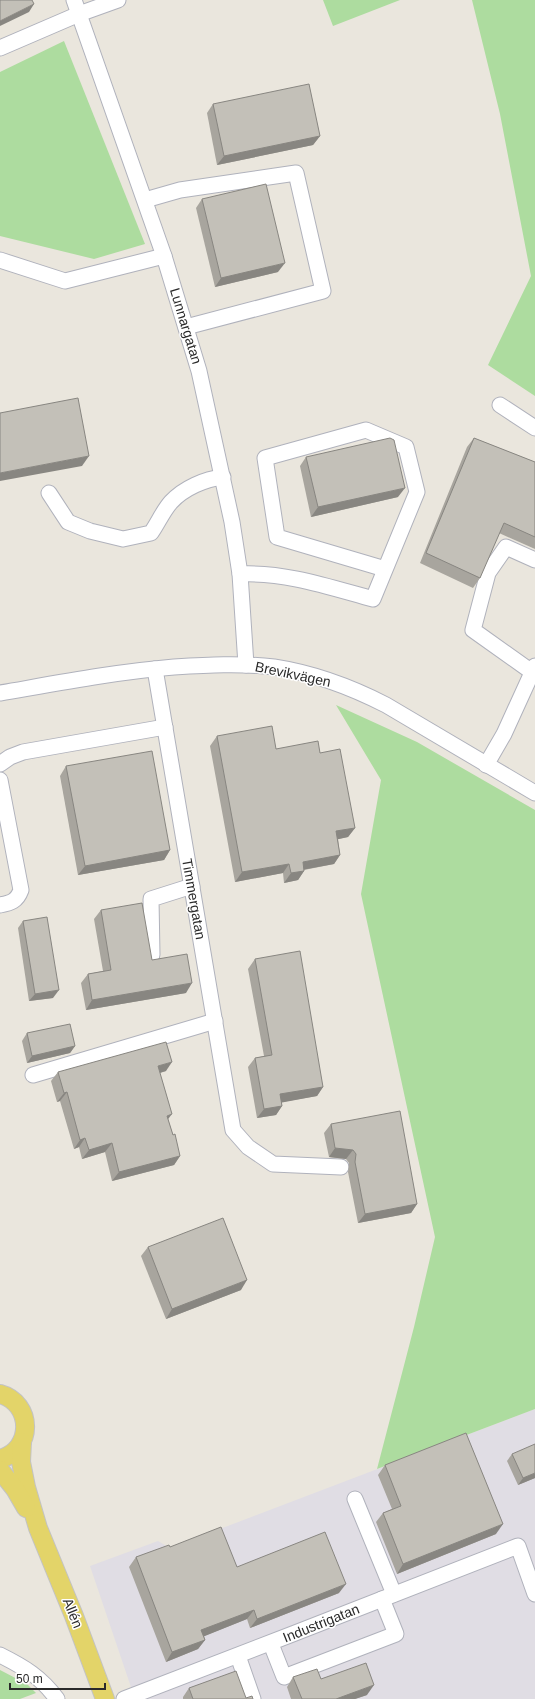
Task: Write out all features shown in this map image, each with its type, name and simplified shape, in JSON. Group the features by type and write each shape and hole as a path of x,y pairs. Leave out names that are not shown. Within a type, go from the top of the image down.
{"main road":[{"name":"Allén","path":"1,1394 13,1400 22,1410 26,1422 26,1429 22,1442 21,1462 26,1487 38,1528 74,1616 105,1699"},
{"path":"0,1458 15,1451 22,1442"},
{"name":"Allén","path":"0,1470 15,1489 38,1528"}],"street":[{"path":"0,48 76,7 118,0"},
{"name":"Lunnargatan","path":"76,7 164,256 199,371 224,477 240,574 246,665"},
{"path":"145,200 180,190 296,173 323,291 186,327"},
{"path":"0,260 65,281 164,256"},
{"path":"500,405 535,428"},
{"path":"240,574 260,573 299,579 372,599 385,569 417,492 406,447 366,430 265,458 277,537 385,569"},
{"path":"49,493 68,522 90,531 123,539 151,533 171,502 181,493 193,486 213,478 224,477"},
{"path":"486,765 504,734 534,669 473,630 488,573 506,547 535,560"},
{"name":"Brevikvägen","path":"0,693 87,678 155,669 216,664 246,665 302,673 334,682 366,694 386,704 535,793"},
{"name":"Timmergatan","path":"155,669 233,1130 248,1147 273,1164 341,1167"},
{"path":"0,764 10,757 23,752 165,727"},
{"path":"0,780 21,890 14,902 0,905"},
{"path":"152,955 150,899 192,886"},
{"path":"33,1075 215,1021"},
{"path":"271,1644 284,1677 396,1634 388,1596 355,1499"},
{"name":"Industrigatan","path":"124,1699 159,1693 238,1656 518,1546 535,1594"},
{"path":"0,1655 31,1672 47,1686 57,1699"},
{"path":"238,1656 254,1699"}],"shaded area":[{"path":"535,1409 535,1699 135,1699 90,1566 158,1541 170,1548"}],"green space":[{"path":"323,0 400,0 333,26"},
{"path":"472,0 535,0 535,396 488,365 531,276 500,114"},
{"path":"64,41 145,244 94,259 0,236 0,72"},
{"path":"336,705 417,742 535,810 535,1409 377,1469 414,1327 435,1237 361,894 381,780"},
{"path":"0,1670 27,1684 36,1693 20,1699 0,1699"}],"building":[{"path":"0,0 32,0 34,4 0,21"},
{"path":"309,84 320,136 224,156 213,104"},
{"path":"266,184 285,263 221,278 202,199"},
{"path":"78,398 89,456 0,473 0,413"},
{"path":"390,438 394,440 405,488 318,507 306,457"},
{"path":"474,438 535,462 535,537 504,523 480,578 426,553"},
{"path":"272,726 276,749 318,741 320,753 340,749 355,828 336,831 340,855 303,862 304,871 291,873 289,864 242,872 217,736"},
{"path":"152,751 170,850 85,866 66,766"},
{"path":"142,903 152,960 187,954 192,983 92,1000 88,974 111,970 101,910"},
{"path":"47,917 59,990 35,994 23,921"},
{"path":"300,951 323,1087 280,1094 282,1106 264,1109 255,1058 272,1055 255,959"},
{"path":"70,1024 75,1046 32,1056 27,1033"},
{"path":"166,1042 172,1062 158,1066 172,1114 167,1116 173,1135 175,1134 180,1156 119,1172 112,1143 89,1150 85,1138 80,1140 67,1092 64,1093 58,1072"},
{"path":"400,1111 417,1204 365,1214 355,1162 356,1154 353,1150 335,1148 331,1124"},
{"path":"223,1218 247,1280 172,1309 148,1247"},
{"path":"466,1433 503,1524 403,1564 383,1513 401,1506 385,1465"},
{"path":"535,1444 535,1473 523,1478 512,1454"},
{"path":"221,1527 237,1567 325,1532 346,1584 257,1619 254,1610 201,1630 205,1640 172,1652 136,1557 169,1545 170,1547"},
{"path":"366,1663 374,1685 336,1699 302,1699 293,1677 317,1669 321,1679"},
{"path":"236,1671 246,1698 252,1696 253,1699 193,1699 189,1688"}]}
